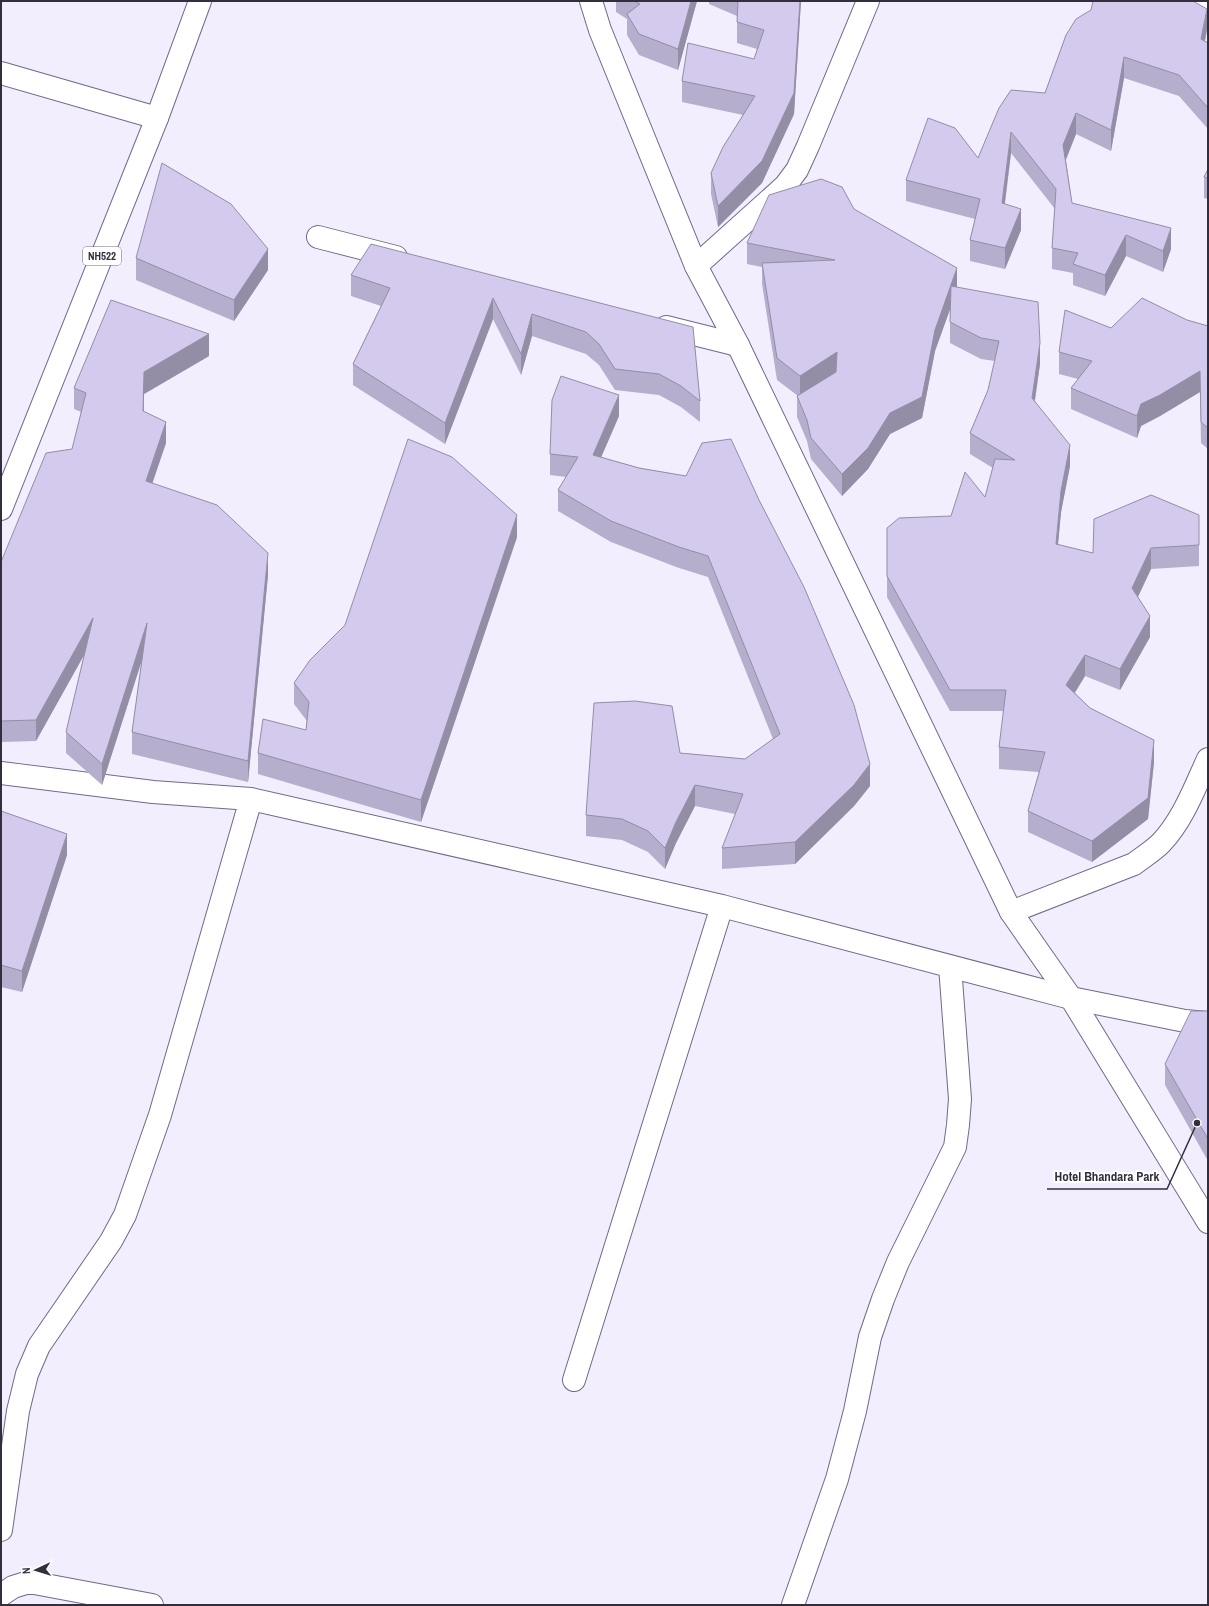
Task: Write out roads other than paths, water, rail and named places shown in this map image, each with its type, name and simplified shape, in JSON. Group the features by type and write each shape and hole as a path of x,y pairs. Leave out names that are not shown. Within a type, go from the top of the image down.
{"main road":[{"name":"NH522","path":"1,509 157,118 200,1"},
{"path":"591,1 600,30 696,266 738,345 1011,912 1071,998 1208,1222"},
{"path":"696,266 785,186 797,170 868,1"},
{"path":"1198,1 1208,4"},
{"path":"1,73 157,118"},
{"path":"318,237 417,263"},
{"path":"646,322 738,345"},
{"path":"1011,912 1134,864 1161,842 1172,828 1186,806 1208,759"},
{"path":"1,773 153,792 251,799 722,906 1071,998 1185,1021 1208,1023"},
{"path":"1,1530 18,1410 27,1374 39,1346 111,1241 125,1215 160,1115 251,799"},
{"path":"574,1380 722,906"},
{"path":"793,1605 837,1479 856,1411 870,1337 883,1300 898,1262 954,1147 958,1125 960,1099 950,966"},
{"path":"1,1595 13,1587 29,1582 152,1605"}],"place":[{"name":"Hotel Bhandara Park","path":"1197,1123"}]}
